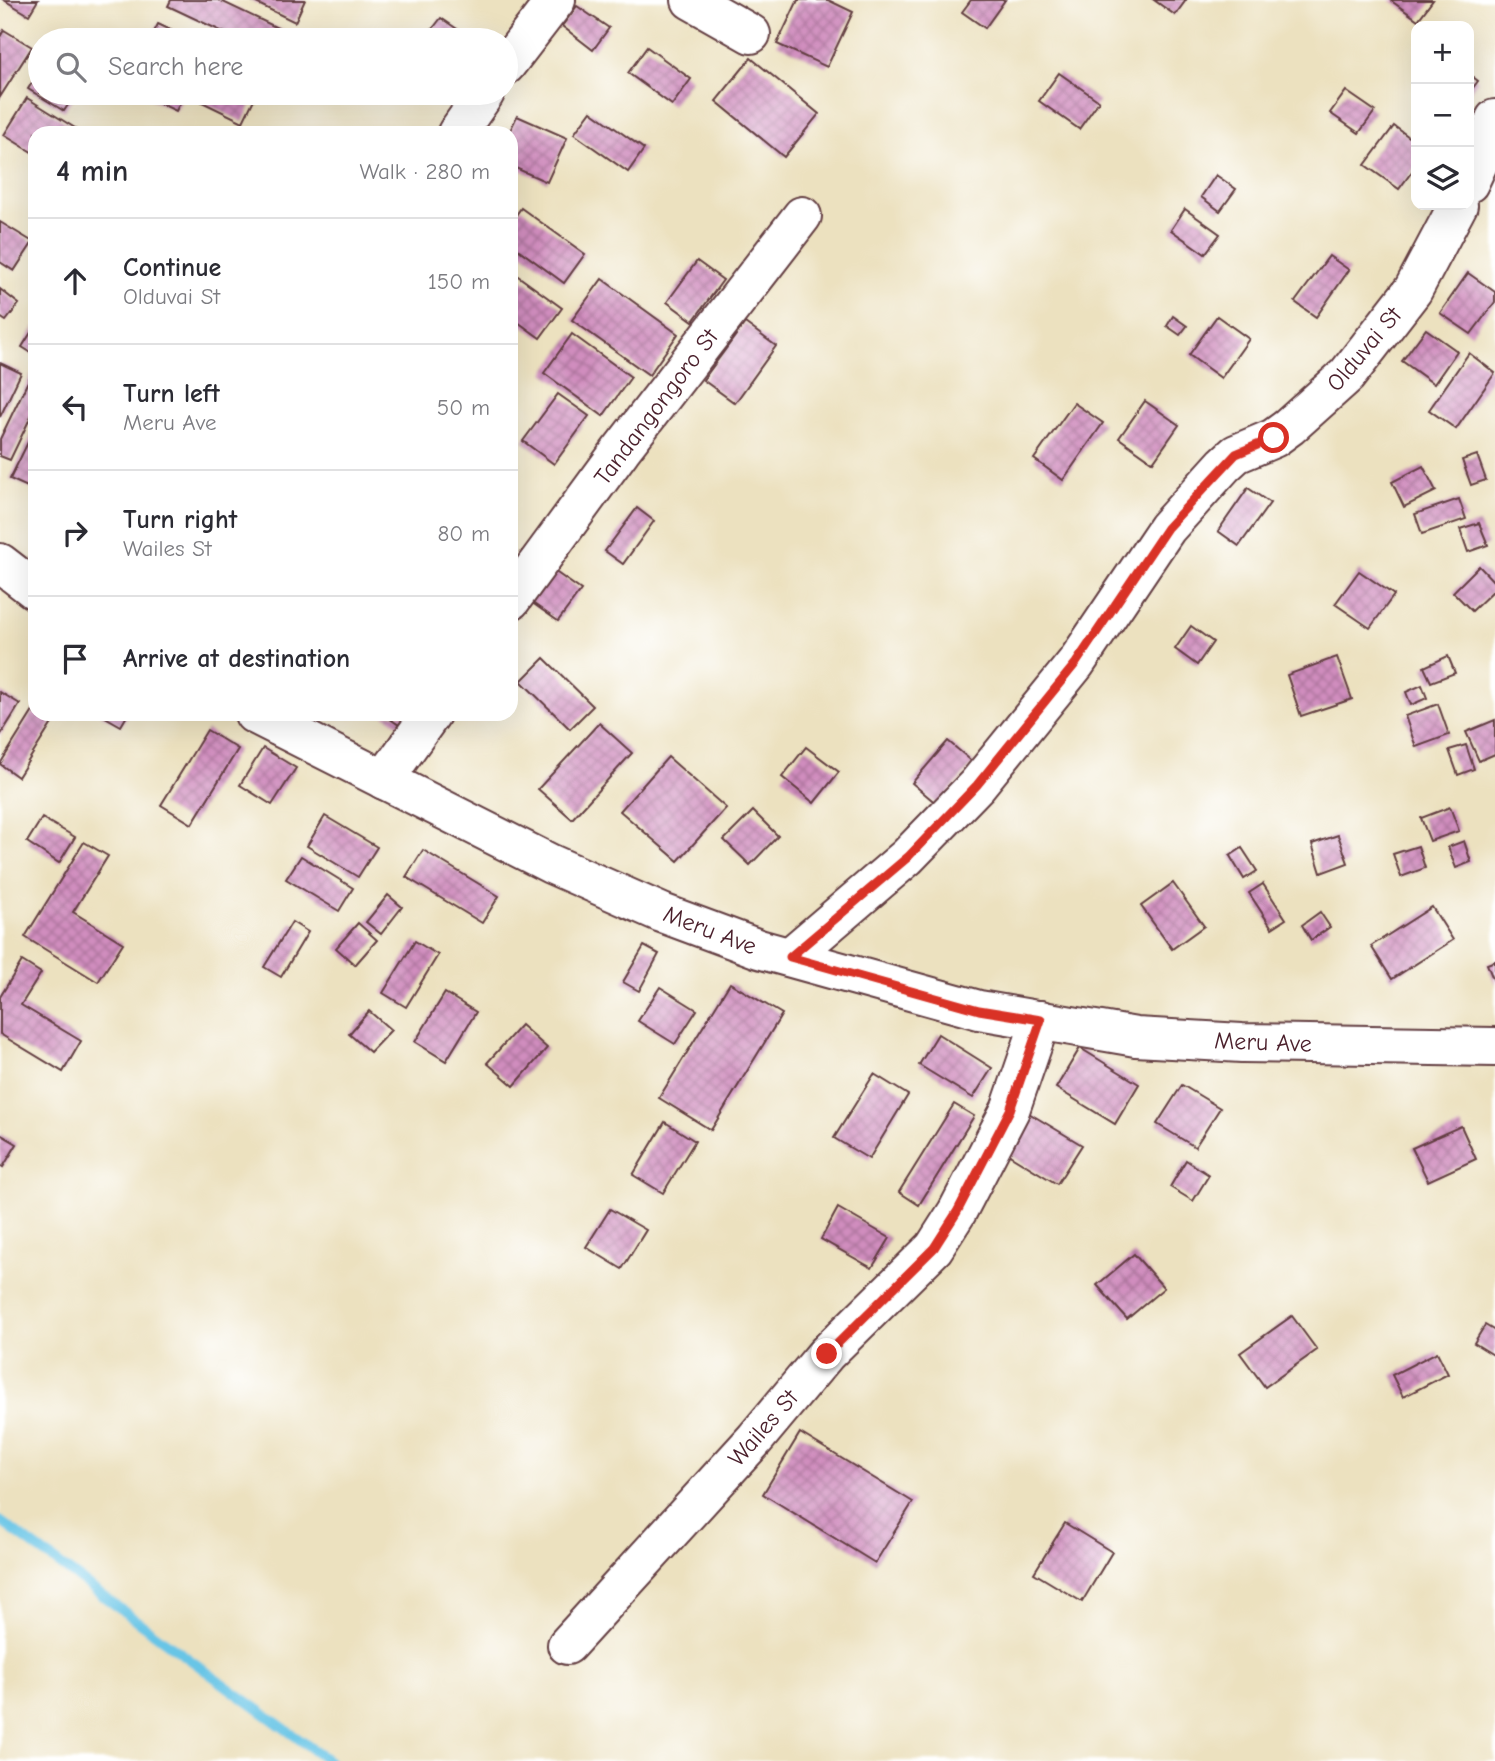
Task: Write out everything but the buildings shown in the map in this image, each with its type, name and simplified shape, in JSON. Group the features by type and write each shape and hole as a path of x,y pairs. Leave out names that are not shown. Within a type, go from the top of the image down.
{"street":[{"path":"518,49 556,0"},
{"path":"691,0 751,34"},
{"path":"462,126 477,105"},
{"path":"1474,173 1492,134 1495,119"},
{"name":"Olduvai St","path":"790,957 908,857 977,785 1076,663 1167,528 1224,465 1236,454 1274,438 1347,375 1413,290 1455,210"},
{"name":"Tandangongoro St","path":"518,590 621,450 802,216"},
{"path":"0,563 28,585"},
{"name":"Meru Ave","path":"268,721 551,864 637,902 759,949 979,1010 1136,1037 1242,1043 1495,1047"},
{"path":"384,780 425,721"},
{"name":"Wailes St","path":"567,1645 755,1439 827,1354 934,1248 957,1212 1010,1110 1041,1020"}],"waterway":[{"path":"0,1521 329,1761"}],"route":[{"path":"827,1354 934,1248 957,1212 1010,1110 1041,1020 979,1010 790,957 908,857 977,785 1076,663 1167,528 1236,454 1274,438"}]}
